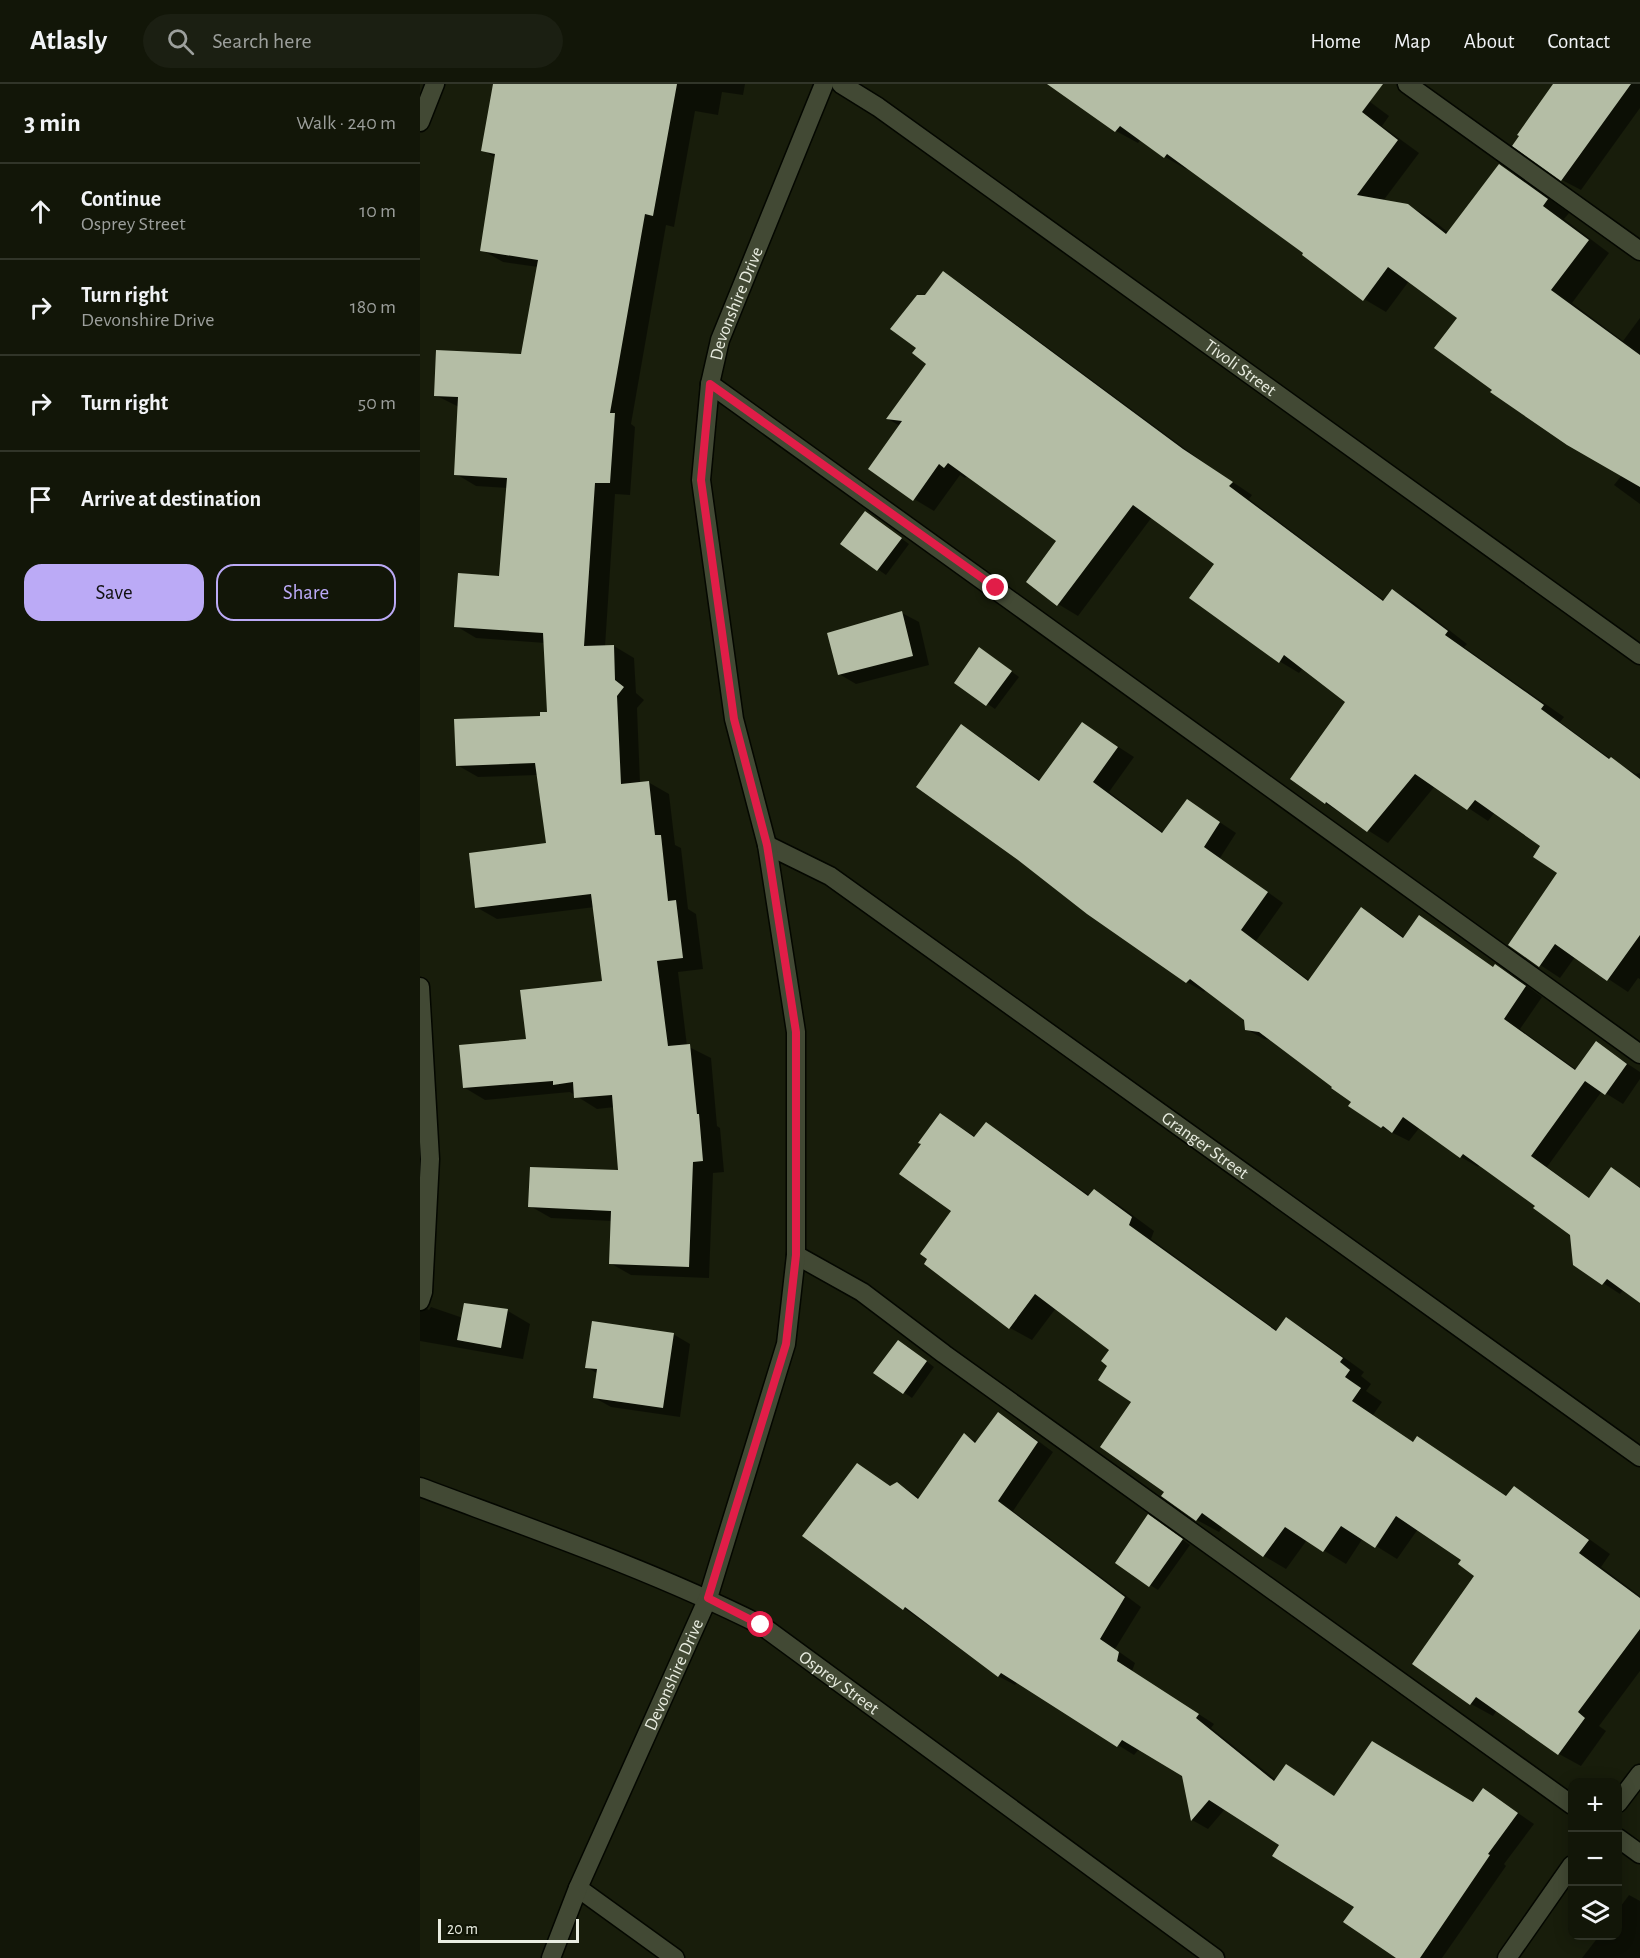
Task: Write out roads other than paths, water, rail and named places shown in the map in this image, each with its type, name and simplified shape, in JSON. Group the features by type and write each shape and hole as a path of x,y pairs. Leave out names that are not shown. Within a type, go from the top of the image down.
{"street":[{"path":"420,122 435,84"},
{"name":"Devonshire Drive","path":"551,1958 578,1888 708,1598 786,1344 796,1255 796,1032 767,845 734,719 701,480 710,384 720,340 824,84"},
{"name":"Tivoli Street","path":"841,84 878,107 1640,655"},
{"path":"1407,84 1640,251"},
{"path":"710,384 1640,1054"},
{"name":"Granger Street","path":"767,845 830,876 1640,1457"},
{"path":"420,987 430,1159 423,1292 420,1301"},
{"path":"796,1255 862,1292 944,1354 1568,1802"},
{"name":"Osprey Street","path":"420,1487 646,1572 708,1598 761,1625 1215,1958"},
{"path":"1622,1797 1640,1774"},
{"path":"1622,1841 1640,1854"},
{"path":"1507,1958 1568,1871"},
{"path":"578,1888 675,1958"}]}
